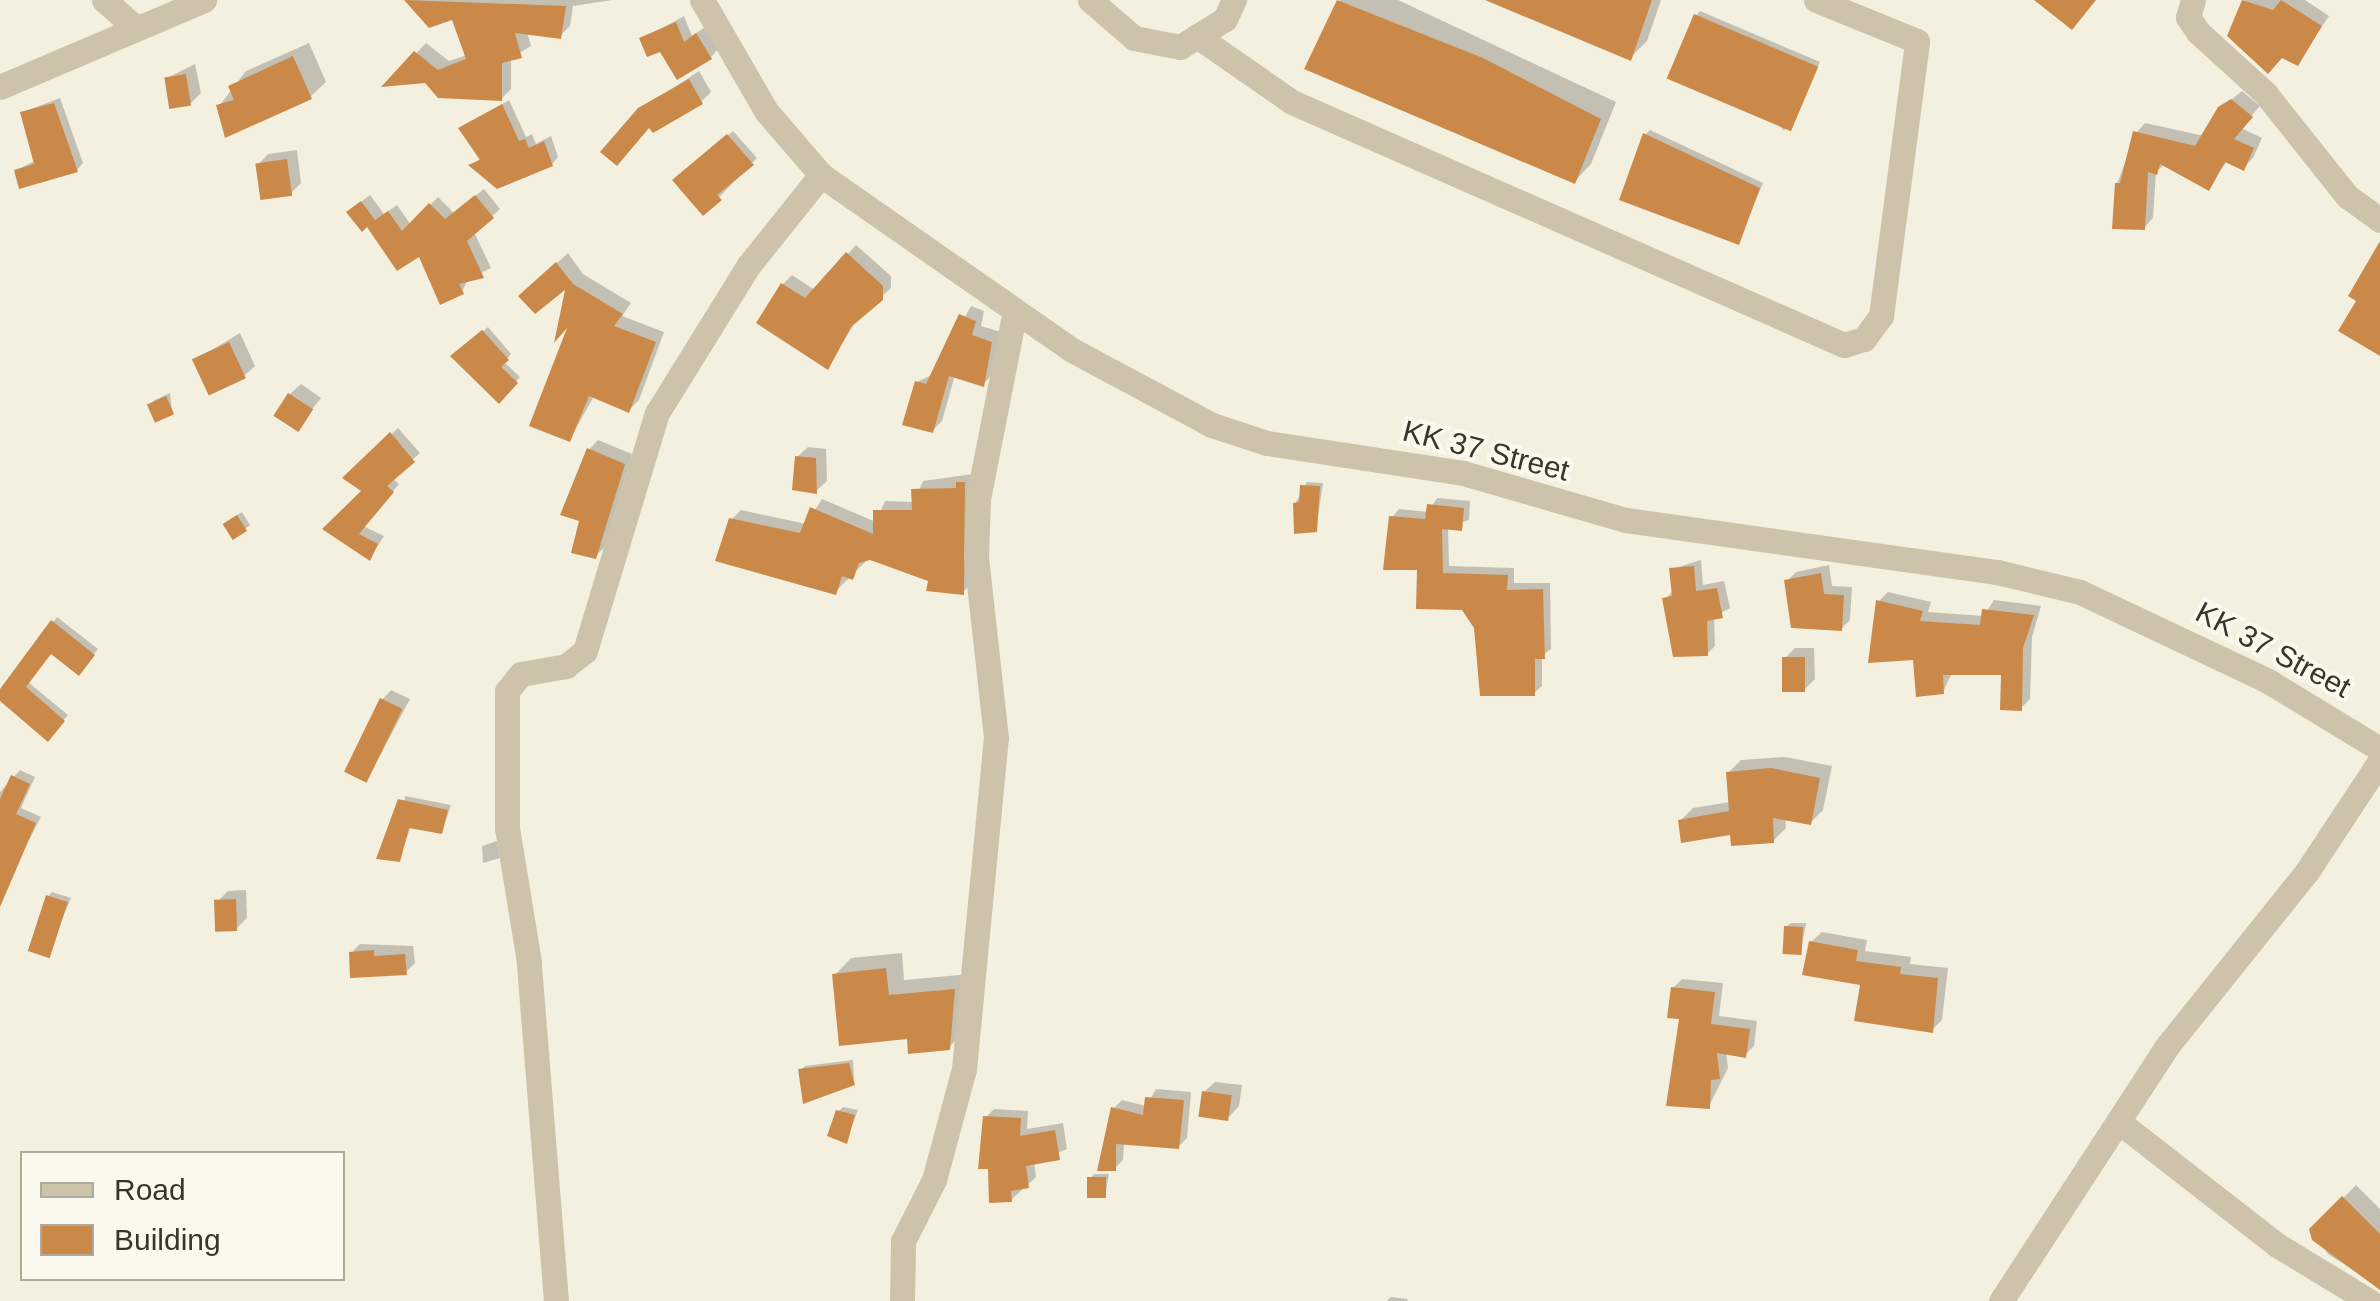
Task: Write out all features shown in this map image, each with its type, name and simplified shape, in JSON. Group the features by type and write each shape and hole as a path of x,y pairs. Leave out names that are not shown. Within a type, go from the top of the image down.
{"street":[{"path":"104,0 136,28"},
{"path":"0,88 204,0"},
{"name":"KK 37 Street","path":"702,0 766,112 821,175 1015,311 1138,388 1251,439 1463,473 1626,520 1996,572 2080,592 2268,681 2380,749"},
{"path":"1090,0 1134,38 1180,46 1225,19 1234,0"},
{"path":"1197,36 1292,102 1844,345 1864,340 1881,316 1917,41 1816,0"},
{"path":"2193,0 2188,16 2198,32 2265,93 2347,196 2380,220"},
{"path":"556,1301 529,962 508,828 508,691 521,674 566,666 585,652 657,413 748,266 821,175"},
{"path":"902,1301 903,1241 941,1162 964,1069 996,738 976,556 978,499 1015,311"},
{"path":"2001,1301 2168,1045 2308,870 2380,761"},
{"path":"2118,1122 2277,1245 2369,1301"}],"building":[{"path":"404,0 566,6 561,39 515,33 522,58 502,63 502,101 438,98 425,83 381,87 414,51 438,70 466,59 452,20 429,28"},
{"path":"1337,0 1483,58 1601,119 1575,184 1304,69"},
{"path":"1485,0 1652,0 1631,61"},
{"path":"2034,0 2096,0 2072,30"},
{"path":"2242,0 2273,10 2281,0 2322,26 2298,66 2282,58 2268,74 2227,36"},
{"path":"1694,14 1818,67 1791,131 1667,78"},
{"path":"676,22 684,42 696,33 712,59 677,80 660,52 647,57 639,38"},
{"path":"293,56 312,99 225,138 216,105 234,100 228,86"},
{"path":"186,74 191,106 169,109 164,77"},
{"path":"689,79 703,104 653,133 649,128 617,166 600,152 638,108"},
{"path":"2231,99 2253,117 2234,139 2254,148 2244,171 2225,162 2209,191 2160,164 2157,175 2148,172 2145,230 2112,229 2115,183 2120,183 2133,131 2195,146 2218,107"},
{"path":"54,103 78,172 19,189 14,170 34,164 20,112"},
{"path":"502,104 519,141 525,139 529,148 544,141 553,166 497,189 468,165 480,160 458,128"},
{"path":"1643,133 1760,188 1739,245 1619,200"},
{"path":"727,134 754,165 717,195 722,200 703,216 672,180"},
{"path":"287,159 292,196 260,200 255,163"},
{"path":"475,195 494,218 467,241 484,278 459,284 464,294 440,305 419,257 397,271 367,227 362,232 346,212 361,201 375,220 388,211 402,231 429,203 445,219"},
{"path":"2380,241 2380,356 2338,331 2356,301 2348,296"},
{"path":"846,252 883,286 883,300 851,327 828,370 756,323 781,283 805,298"},
{"path":"556,262 573,284 623,314 614,326 656,342 629,413 589,396 570,442 529,426 567,328 554,343 565,290 535,314 518,296"},
{"path":"959,314 976,321 972,335 992,342 984,387 949,376 933,433 902,425 915,381 926,384"},
{"path":"482,330 509,360 501,367 518,383 499,404 450,356"},
{"path":"229,342 246,378 209,396 192,359"},
{"path":"288,393 313,409 298,432 273,416"},
{"path":"166,396 174,414 155,423 147,405"},
{"path":"390,432 415,462 387,486 394,492 359,534 378,544 370,561 322,529 361,491 342,478"},
{"path":"587,448 625,464 596,559 571,553 579,521 560,515"},
{"path":"795,456 816,458 817,494 792,490"},
{"path":"956,482 965,482 964,595 926,591 928,581 870,560 859,563 853,580 842,576 836,595 715,561 729,518 800,533 810,507 873,534 873,510 912,510 911,489 956,488"},
{"path":"1300,485 1320,486 1317,532 1294,534 1293,503 1299,502"},
{"path":"1427,504 1464,508 1462,531 1442,529 1443,573 1508,575 1507,590 1543,589 1545,659 1535,659 1535,696 1480,696 1474,628 1462,610 1416,609 1417,570 1383,570 1389,516 1425,519"},
{"path":"237,515 247,531 233,540 223,524"},
{"path":"1694,566 1696,591 1717,588 1723,618 1707,621 1708,656 1673,657 1662,598 1672,596 1669,568"},
{"path":"1821,573 1824,594 1844,595 1842,631 1791,628 1784,580"},
{"path":"1876,600 1923,611 1920,621 1980,625 1982,609 2034,615 2023,648 2022,711 2000,710 2001,675 1943,675 1944,694 1916,697 1913,660 1868,663"},
{"path":"51,620 95,655 79,676 51,654 26,687 65,721 48,742 0,701 0,689"},
{"path":"1782,657 1805,657 1805,692 1782,692"},
{"path":"380,698 402,709 367,783 344,772"},
{"path":"1771,768 1820,778 1811,825 1773,818 1774,843 1731,846 1730,835 1681,843 1678,820 1729,811 1726,772"},
{"path":"11,775 30,784 16,814 36,823 0,907 0,799"},
{"path":"398,799 448,810 442,834 409,828 400,862 376,859"},
{"path":"46,895 68,902 50,958 28,951"},
{"path":"236,899 237,931 215,932 214,900"},
{"path":"1784,926 1803,927 1802,955 1783,954"},
{"path":"1809,941 1858,950 1856,961 1901,967 1900,974 1938,978 1933,1033 1854,1021 1860,985 1802,975"},
{"path":"374,950 374,956 405,954 407,975 350,978 349,952"},
{"path":"886,968 889,995 955,989 950,1050 908,1054 907,1039 839,1046 832,974"},
{"path":"1671,987 1715,992 1711,1024 1750,1029 1746,1058 1717,1053 1720,1079 1711,1080 1710,1109 1666,1106 1679,1019 1667,1018"},
{"path":"849,1063 855,1085 803,1104 798,1069"},
{"path":"1202,1091 1232,1095 1228,1121 1198,1117"},
{"path":"1145,1097 1184,1100 1179,1149 1116,1144 1116,1171 1097,1171 1111,1107 1143,1115"},
{"path":"836,1110 855,1115 847,1144 827,1136"},
{"path":"983,1116 1021,1118 1020,1136 1055,1130 1060,1160 1026,1166 1029,1188 1011,1191 1012,1202 989,1203 988,1169 978,1169"},
{"path":"1087,1177 1106,1177 1106,1198 1087,1198"},
{"path":"2342,1196 2380,1234 2380,1290 2312,1240 2309,1229"}]}
